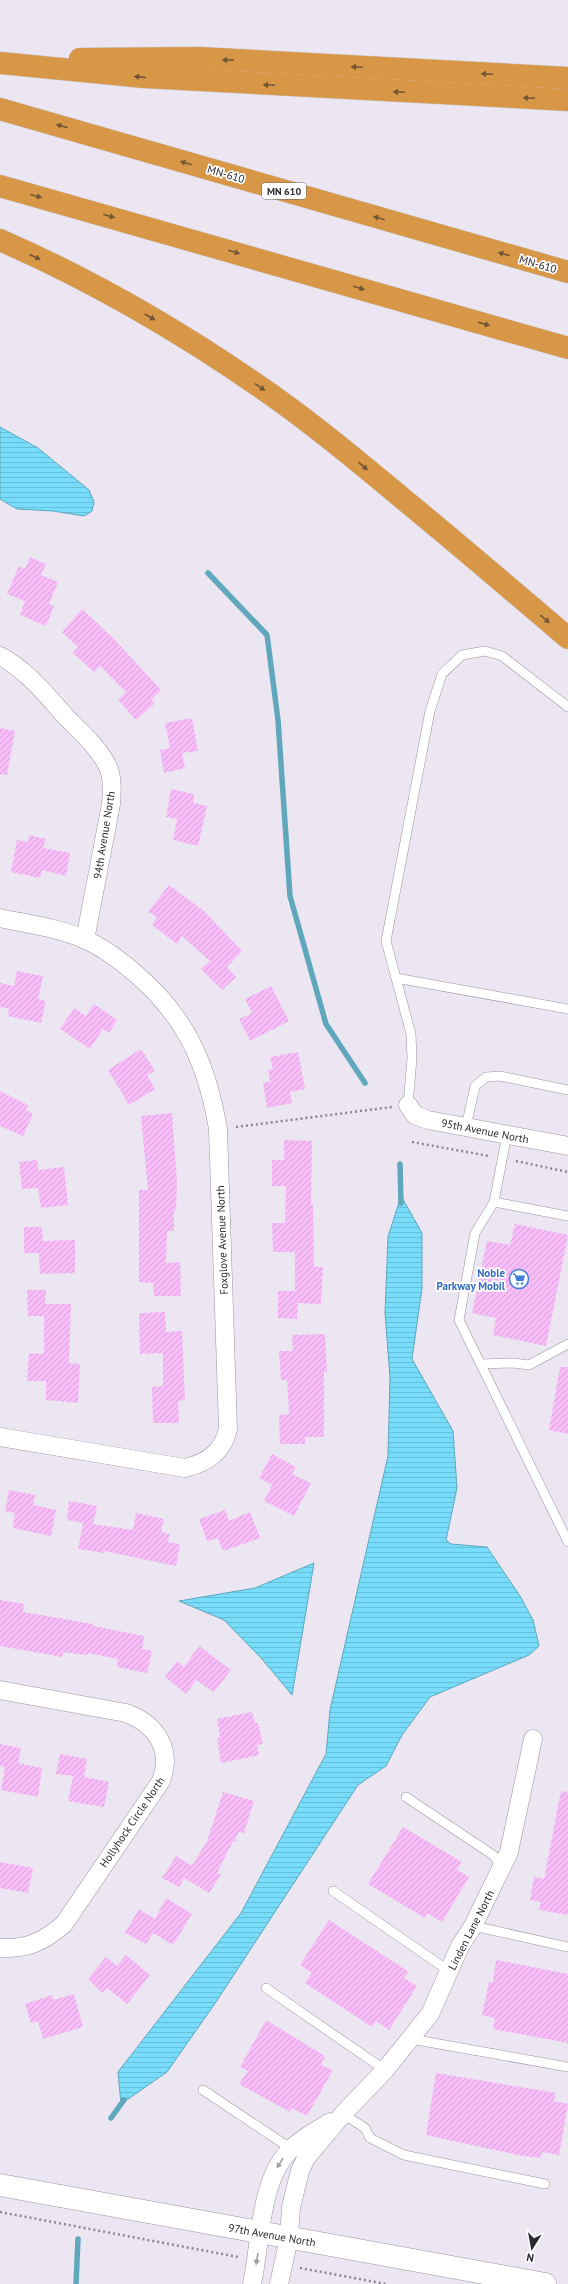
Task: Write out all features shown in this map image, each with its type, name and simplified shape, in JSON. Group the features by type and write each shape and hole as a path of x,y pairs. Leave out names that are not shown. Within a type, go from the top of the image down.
{"highway":[{"path":"0,63 78,59 187,58 568,78"},
{"path":"0,63 152,78 568,100"},
{"name":"MN-610","path":"0,109 568,272"},
{"path":"0,186 568,348"},
{"path":"0,240 64,270 125,302 173,330 274,396 341,447 568,638"}],"street":[{"name":"94th Avenue North","path":"0,656 13,663 28,676 96,749 108,766 112,785 112,804 85,940"},
{"name":"Foxglove Avenue North","path":"0,918 61,931 85,940 106,951 148,984 168,1004 181,1022 191,1040 207,1078 218,1129 228,1429 226,1440 221,1449 198,1465 185,1468 0,1436"},
{"name":"95th Avenue North","path":"408,1105 415,1115 428,1120 568,1146"},
{"name":"Hollyhock Circle North","path":"0,1690 126,1713 139,1718 157,1734 163,1745 165,1758 164,1772 161,1781 64,1924 48,1938 27,1946 17,1949 0,1948"},
{"name":"Linden Lane North","path":"279,2284 289,2238 291,2207 303,2164 306,2158 343,2114 385,2070 430,2014 460,1946 473,1926 502,1867 515,1828 533,1740"},
{"name":"Linden Lane North","path":"252,2284 268,2192 279,2164 292,2148 343,2114"},
{"name":"97th Avenue North","path":"0,2185 545,2284"}],"lane":[{"path":"408,1105 412,1058 411,1034 386,941 430,710 442,674 462,655 485,651 502,656 568,707"},
{"path":"396,978 568,1009"},
{"path":"466,1127 475,1086 486,1077 500,1076 568,1090"},
{"path":"507,1134 494,1202 475,1233 459,1320 568,1542"},
{"path":"494,1202 568,1216"},
{"path":"481,1364 513,1363 529,1365 568,1344"},
{"path":"406,1797 493,1855 502,1867"},
{"path":"333,1891 449,1971"},
{"path":"473,1926 568,1947"},
{"path":"266,1988 385,2070"},
{"path":"411,2039 568,2067"},
{"path":"203,2090 292,2148 303,2164"},
{"path":"343,2114 361,2125 370,2138 404,2155 544,2184"}],"path":[{"path":"218,1129 408,1105"},
{"path":"0,2212 242,2258"},
{"path":"295,2267 386,2284"}],"water":[{"path":"0,427 38,448 89,490 94,502 92,511 84,516 53,511 17,509 0,499"},
{"path":"401,1196 422,1233 422,1288 412,1359 453,1431 457,1488 446,1540 451,1544 487,1547 520,1596 533,1620 539,1646 529,1655 430,1697 402,1735 386,1766 358,1785 216,2002 167,2072 121,2104 118,2072 241,1913 326,1754 330,1710 388,1456 390,1377 385,1313 388,1237"},
{"path":"314,1563 292,1695 262,1659 224,1620 179,1601 255,1588"}],"building":[{"path":"30,557 46,564 41,575 58,582 49,604 54,606 46,626 20,615 25,601 7,594 19,566 25,569"},
{"path":"82,609 113,638 161,690 151,700 155,703 136,720 118,700 126,692 100,666 94,672 73,653 78,647 62,632"},
{"path":"192,718 198,751 182,753 185,768 164,773 160,750 170,748 165,723"},
{"path":"0,728 15,731 7,775 0,774"},
{"path":"171,789 194,794 193,803 207,806 198,846 173,840 177,819 166,817"},
{"path":"29,835 46,839 43,848 70,853 66,876 42,870 40,878 11,872 17,840 28,842"},
{"path":"169,885 204,911 242,951 227,967 236,977 222,990 201,969 210,961 182,936 177,944 152,925 157,917 148,912"},
{"path":"17,971 43,976 38,999 46,1001 41,1023 8,1016 9,1009 0,1007 0,983 14,986"},
{"path":"271,986 289,1021 250,1041 239,1019 252,1013 245,999"},
{"path":"94,1004 117,1020 109,1033 103,1029 90,1049 60,1029 74,1008 86,1016"},
{"path":"141,1049 155,1071 147,1075 155,1089 129,1105 108,1070"},
{"path":"298,1052 305,1089 290,1092 292,1103 267,1108 263,1083 270,1082 268,1070 273,1069 270,1057"},
{"path":"0,1091 28,1105 26,1110 33,1114 23,1136 0,1126"},
{"path":"172,1113 177,1182 176,1210 174,1211 174,1231 167,1231 166,1263 180,1262 181,1296 154,1296 153,1283 139,1282 139,1190 148,1190 141,1116"},
{"path":"284,1140 312,1141 311,1205 313,1205 314,1267 323,1267 321,1304 298,1303 297,1319 278,1318 278,1291 295,1291 295,1252 273,1252 272,1223 285,1223 286,1186 272,1186 272,1160 284,1160"},
{"path":"37,1160 38,1170 64,1167 68,1205 41,1208 38,1188 22,1189 19,1162"},
{"name":"Noble Parkway Mobil","path":"515,1224 568,1235 546,1346 493,1335 496,1318 472,1313 487,1241 510,1245"},
{"path":"24,1227 42,1227 43,1241 75,1240 75,1273 40,1274 39,1253 24,1253"},
{"path":"27,1290 46,1290 45,1304 71,1304 69,1363 80,1364 78,1403 46,1400 46,1381 27,1381 29,1353 44,1354 44,1316 28,1316"},
{"path":"165,1312 166,1332 182,1331 185,1400 178,1401 179,1423 153,1423 152,1387 163,1386 163,1353 140,1354 139,1313"},
{"path":"325,1334 327,1372 324,1372 324,1437 305,1437 305,1444 280,1444 279,1415 289,1414 287,1380 281,1380 279,1351 293,1351 292,1335"},
{"path":"560,1367 568,1367 568,1434 549,1430"},
{"path":"272,1454 296,1467 292,1474 311,1483 294,1516 264,1501 272,1485 259,1478"},
{"path":"9,1490 35,1495 33,1505 56,1510 51,1536 13,1528 15,1513 5,1511"},
{"path":"69,1501 97,1506 93,1524 133,1530 136,1513 164,1519 161,1532 170,1534 168,1542 180,1544 176,1566 104,1551 104,1553 78,1549 83,1523 67,1520"},
{"path":"225,1510 229,1521 250,1512 260,1538 223,1551 218,1538 207,1541 199,1519"},
{"path":"0,1600 24,1604 23,1612 93,1624 93,1626 144,1636 142,1649 152,1651 147,1673 117,1667 118,1659 88,1653 87,1655 63,1652 62,1657 0,1646"},
{"path":"199,1646 231,1670 214,1692 196,1680 186,1694 165,1677 177,1661 184,1667"},
{"path":"252,1712 255,1723 258,1723 263,1744 257,1745 259,1755 221,1763 217,1738 220,1737 217,1719"},
{"path":"0,1744 21,1748 18,1763 42,1768 38,1797 1,1790 5,1767 0,1766"},
{"path":"60,1754 87,1759 84,1777 109,1782 104,1807 68,1801 73,1776 56,1774"},
{"path":"561,1791 568,1792 568,1915 539,1910 541,1902 530,1900 534,1877 544,1879"},
{"path":"223,1792 254,1801 244,1833 238,1832 235,1842 233,1841 217,1873 221,1875 209,1893 184,1878 179,1887 162,1878 176,1856 192,1866 207,1841"},
{"path":"403,1827 462,1862 457,1870 469,1877 442,1922 427,1913 425,1918 368,1884"},
{"path":"0,1862 33,1868 28,1893 0,1888"},
{"path":"166,1898 192,1914 173,1945 153,1933 146,1944 125,1933 139,1909 155,1919"},
{"path":"329,1920 409,1972 404,1978 417,1986 389,2030 376,2021 372,2027 305,1983 312,1973 300,1965"},
{"path":"126,1955 150,1975 127,2004 107,1988 102,1993 88,1979 106,1957 117,1966"},
{"path":"496,1960 568,1974 568,2043 493,2029 495,2018 482,2015 489,1982 493,1982"},
{"path":"74,1994 83,2027 43,2039 38,2021 31,2023 25,2004 52,1995 53,2000"},
{"path":"266,2020 325,2056 321,2065 333,2070 307,2116 291,2108 290,2112 239,2084 248,2071 240,2067"},
{"path":"436,2073 556,2093 554,2101 568,2104 559,2155 542,2152 541,2158 523,2156 426,2135"}],"waterway":[{"path":"208,573 267,635 278,720 290,896 326,1024 365,1083"},
{"path":"400,1164 401,1203"},
{"path":"111,2118 124,2100"},
{"path":"76,2284 78,2239"}],"place":[{"name":"Noble Parkway Mobil","path":"519,1279"}]}
